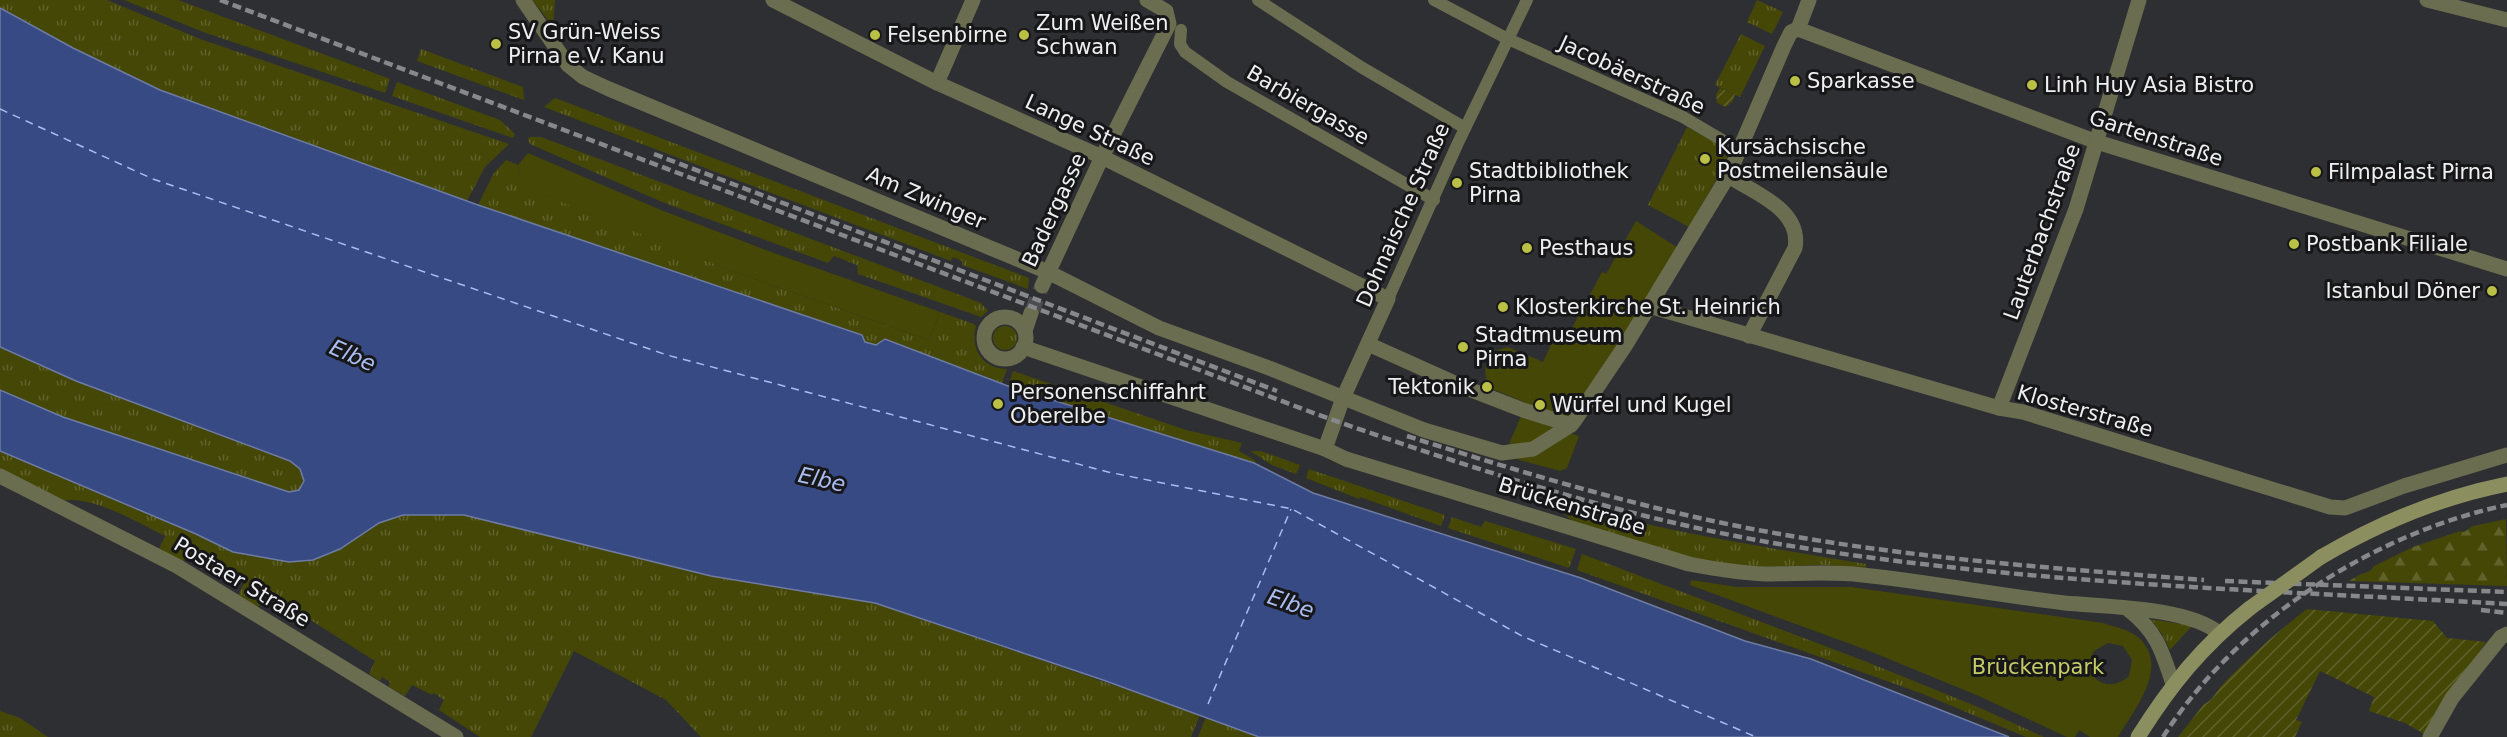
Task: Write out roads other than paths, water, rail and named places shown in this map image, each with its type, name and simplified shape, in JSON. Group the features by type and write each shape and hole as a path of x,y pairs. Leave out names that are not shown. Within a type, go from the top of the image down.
{"main road":[{"path":"2138,737 2173,684 2219,633 2321,557 2375,528 2419,510 2455,497 2507,484"}],"street":[{"name":"Am Zwinger","path":"523,0 568,65 583,77 1159,328 1269,368 1424,430 1502,453 1533,449 1571,425"},
{"name":"Lange Straße","path":"773,0 937,83 1102,157 1388,299"},
{"path":"937,83 973,0"},
{"path":"1147,0 1166,11 1175,27"},
{"path":"1258,0 1361,67 1465,128"},
{"name":"Jacobäerstraße","path":"1434,0 1508,39 1683,117 1739,150"},
{"name":"Dohnaische Straße","path":"1325,449 1343,398 1465,128 1527,0"},
{"path":"1368,344 1466,388 1523,410 1571,425 1649,306 1728,176 1784,46 1791,32 1798,29 1809,0"},
{"name":"Lauterbachstraße","path":"1999,408 2076,209 2139,0"},
{"path":"2427,0 2507,20"},
{"name":"Badergasse","path":"1045,279 1102,157 1175,27"},
{"name":"Barbiergasse","path":"1175,27 1185,52 1227,82 1434,200"},
{"name":"Gartenstraße","path":"1798,29 2097,142 2507,269"},
{"path":"1728,176 1780,208 1795,226 1797,236 1795,248 1749,336"},
{"name":"Klosterstraße","path":"1649,306 1999,408 2023,412 2330,507 2345,508 2404,486 2507,455"},
{"path":"1025,332 1016,320 1003,317 989,324 984,336 987,348 997,356 1009,358 1015,356 1023,347 1031,313"},
{"name":"Brückenstraße","path":"1023,347 1325,449 1346,459 1689,564 1765,574 1818,572 1861,574 2192,619 2207,624 2219,633"},
{"name":"Postaer Straße","path":"0,476 177,566 456,737"},
{"path":"2129,610 2142,620 2156,638 2173,684"},
{"path":"2430,737 2452,698 2501,637 2507,634"}],"water":[{"name":"Elbe","path":"0,8 73,48 160,90 478,205 862,335 865,342 876,345 885,339 1008,386 1254,463 1313,493 1581,578 1745,641 1811,659 2009,737 1259,737 1103,680 875,603 711,576 464,515 403,515 379,523 340,549 313,560 289,562 233,552 0,451 0,390 63,417 289,492 299,490 304,481 300,469 290,461 76,381 0,347"}],"tunnel":[{"path":"1031,313 1042,286"}],"railway":[{"path":"220,0 1316,414 1429,453 1603,505 1661,520 1779,544 1960,568 2142,584 2507,604"},
{"path":"654,154 1277,391"},
{"path":"1407,436 1499,465 1639,504 1780,534 1938,557 2204,580"},
{"path":"2163,737 2194,695 2229,656 2269,620 2312,588 2359,560 2407,537 2457,518 2507,505"},
{"path":"2225,581 2507,592"},
{"path":"2481,610 2507,613"}],"place":[{"name":"Felsenbirne","path":"875,35"},
{"name":"Zum Weißen Schwan","path":"1024,35"},
{"name":"SV Grün-Weiss Pirna e.V. Kanu","path":"496,44"},
{"name":"Sparkasse","path":"1795,81"},
{"name":"Linh Huy Asia Bistro","path":"2032,85"},
{"name":"Kursächsische Postmeilensäule","path":"1705,159"},
{"name":"Filmpalast Pirna","path":"2316,172"},
{"name":"Stadtbibliothek Pirna","path":"1457,183"},
{"name":"Postbank Filiale","path":"2294,244"},
{"name":"Pesthaus","path":"1527,248"},
{"name":"Istanbul Döner","path":"2492,291"},
{"name":"Klosterkirche St. Heinrich","path":"1503,307"},
{"name":"Stadtmuseum Pirna","path":"1463,347"},
{"name":"Tektonik","path":"1487,387"},
{"name":"Personenschiffahrt Oberelbe","path":"998,404"},
{"name":"Würfel und Kugel","path":"1540,405"}],"park label":[{"name":"Brückenpark","path":"2038,667"}]}
